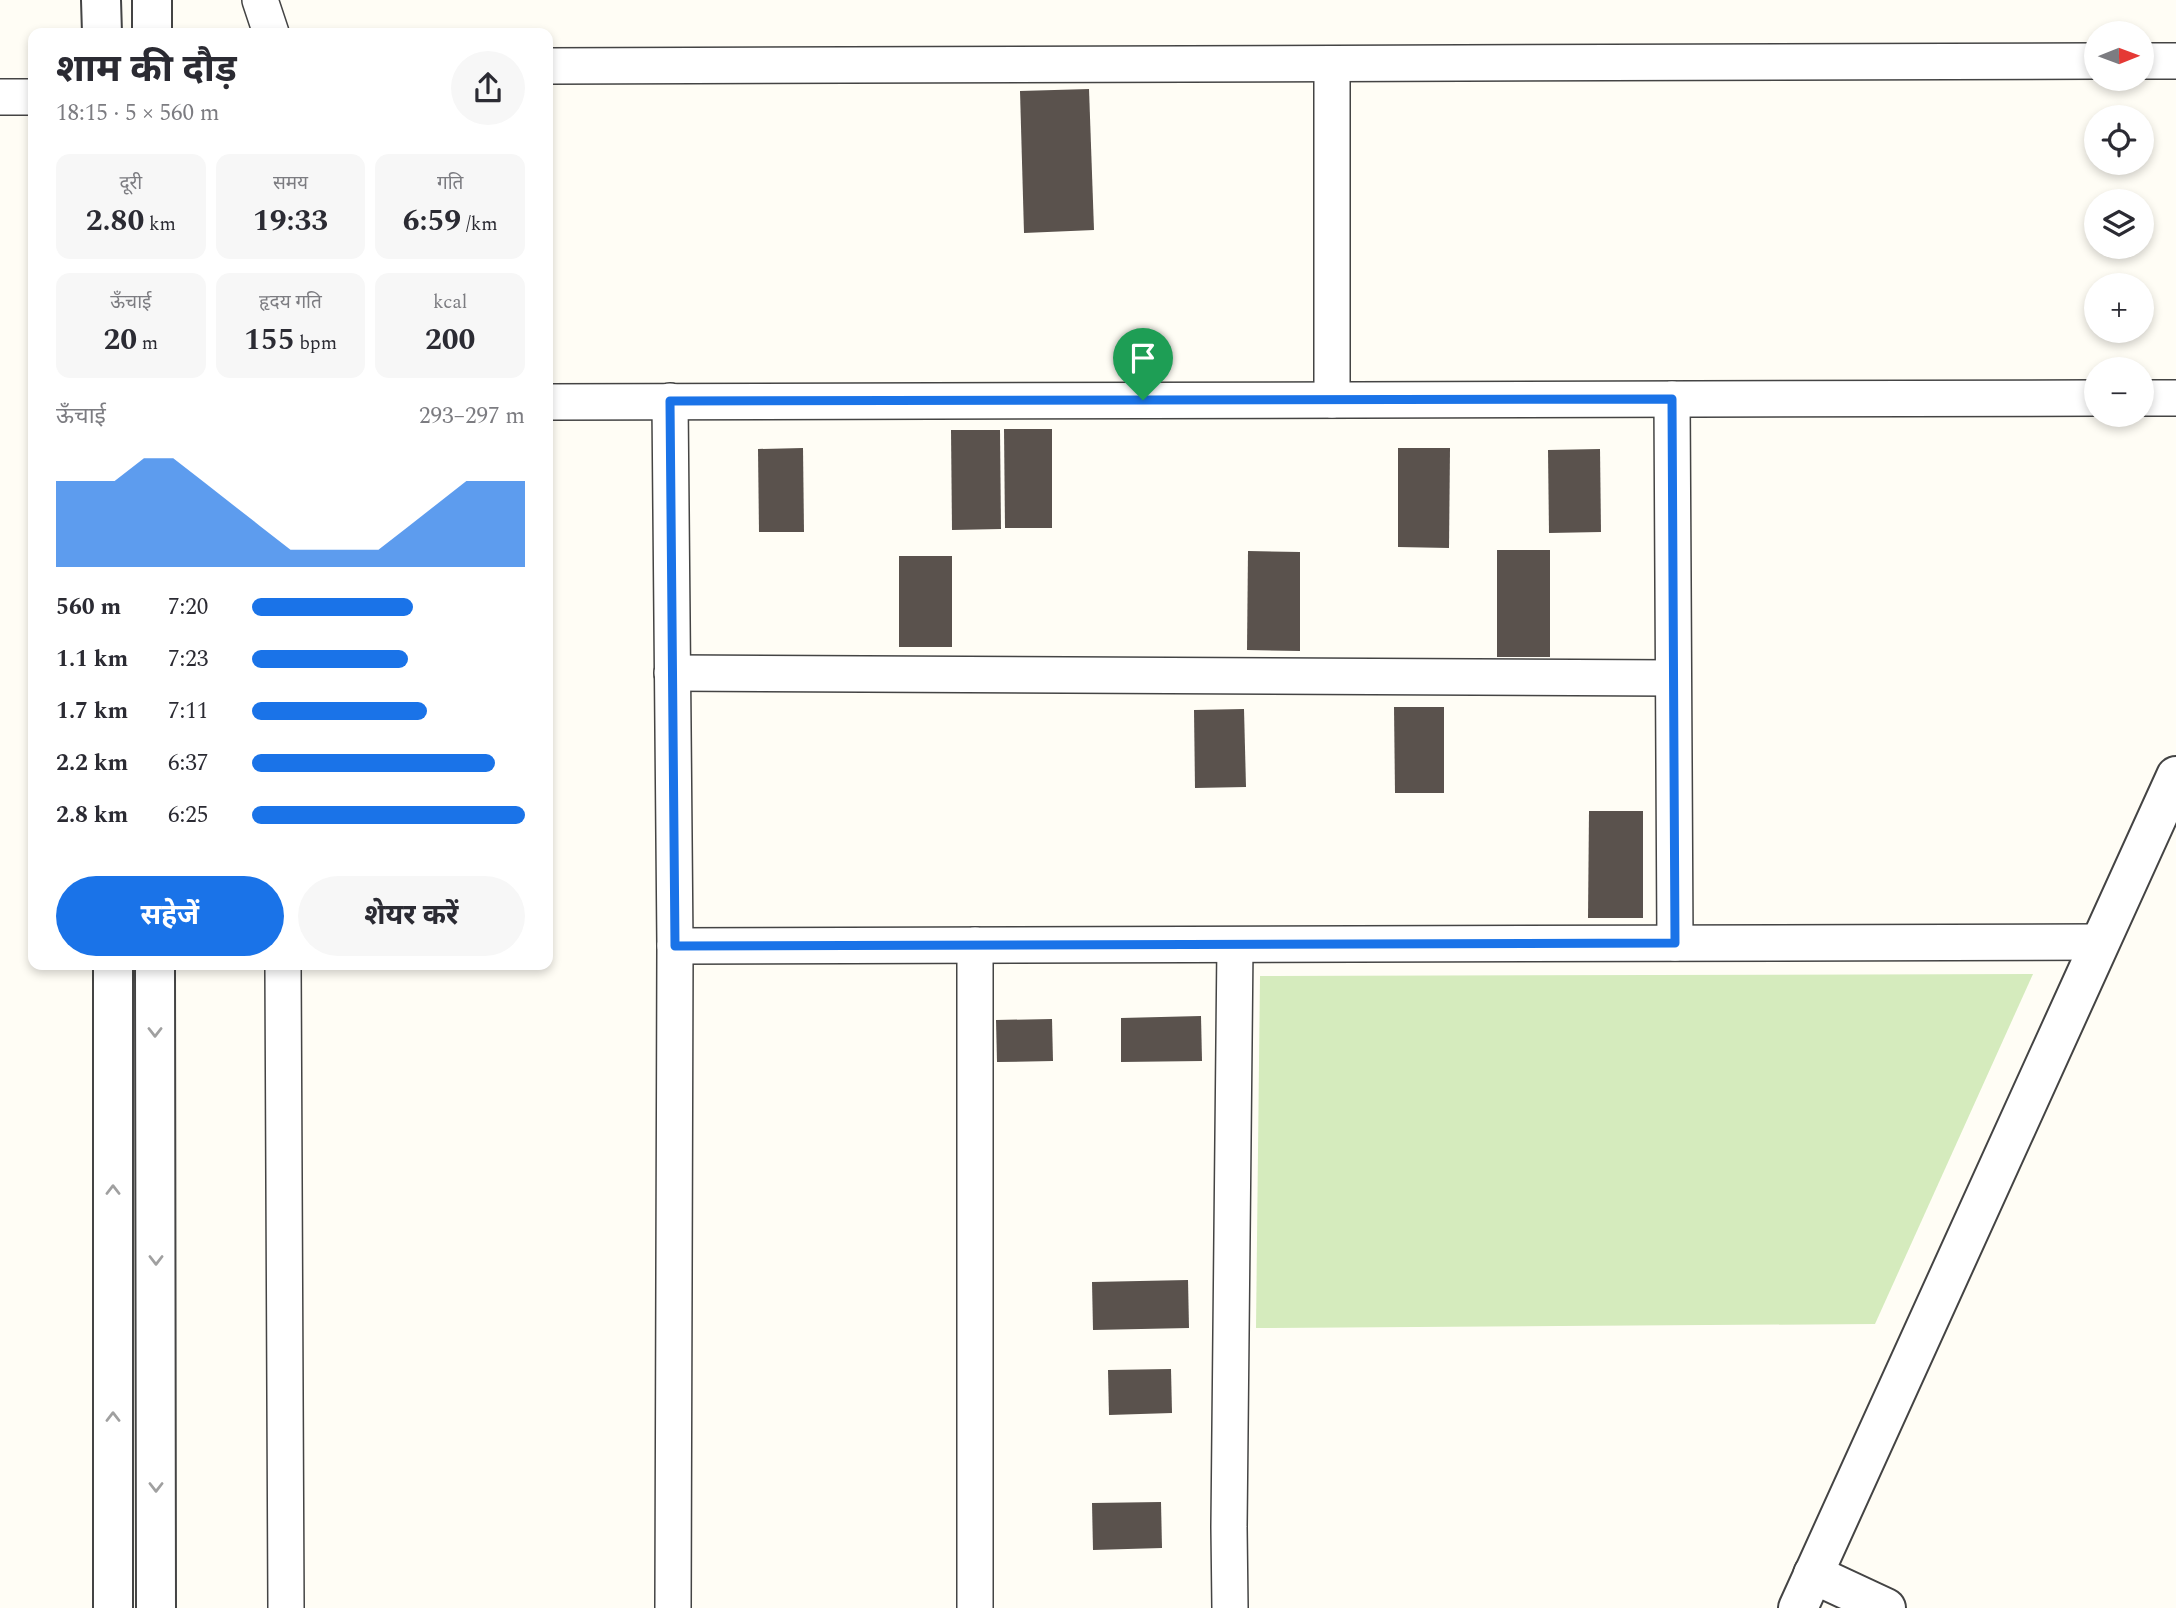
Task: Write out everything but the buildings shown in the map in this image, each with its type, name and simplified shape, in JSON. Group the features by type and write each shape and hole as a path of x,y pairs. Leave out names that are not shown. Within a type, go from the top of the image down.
{"street":[{"path":"101,0 102,28"},
{"path":"152,0 152,28"},
{"path":"260,0 269,28"},
{"path":"553,66 2084,61"},
{"path":"2154,61 2176,61"},
{"path":"1332,65 1332,400"},
{"path":"0,97 28,97"},
{"path":"553,402 2084,398"},
{"path":"2154,398 2176,398"},
{"path":"1672,399 1675,943"},
{"path":"670,401 675,946 673,1608"},
{"path":"672,673 1673,678"},
{"path":"1798,1608 2176,776"},
{"path":"675,946 2101,942"},
{"path":"975,945 975,1608"},
{"path":"1230,1608 1235,945"},
{"path":"113,970 113,1608"},
{"path":"155,970 156,1608"},
{"path":"282,970 286,1608"},
{"path":"1814,1574 1885,1608"}],"green space":[{"path":"2033,974 1875,1324 1256,1328 1260,976"}],"route":[{"path":"1672,399 1675,943 675,946 670,401 1143,400 1672,399"}]}
